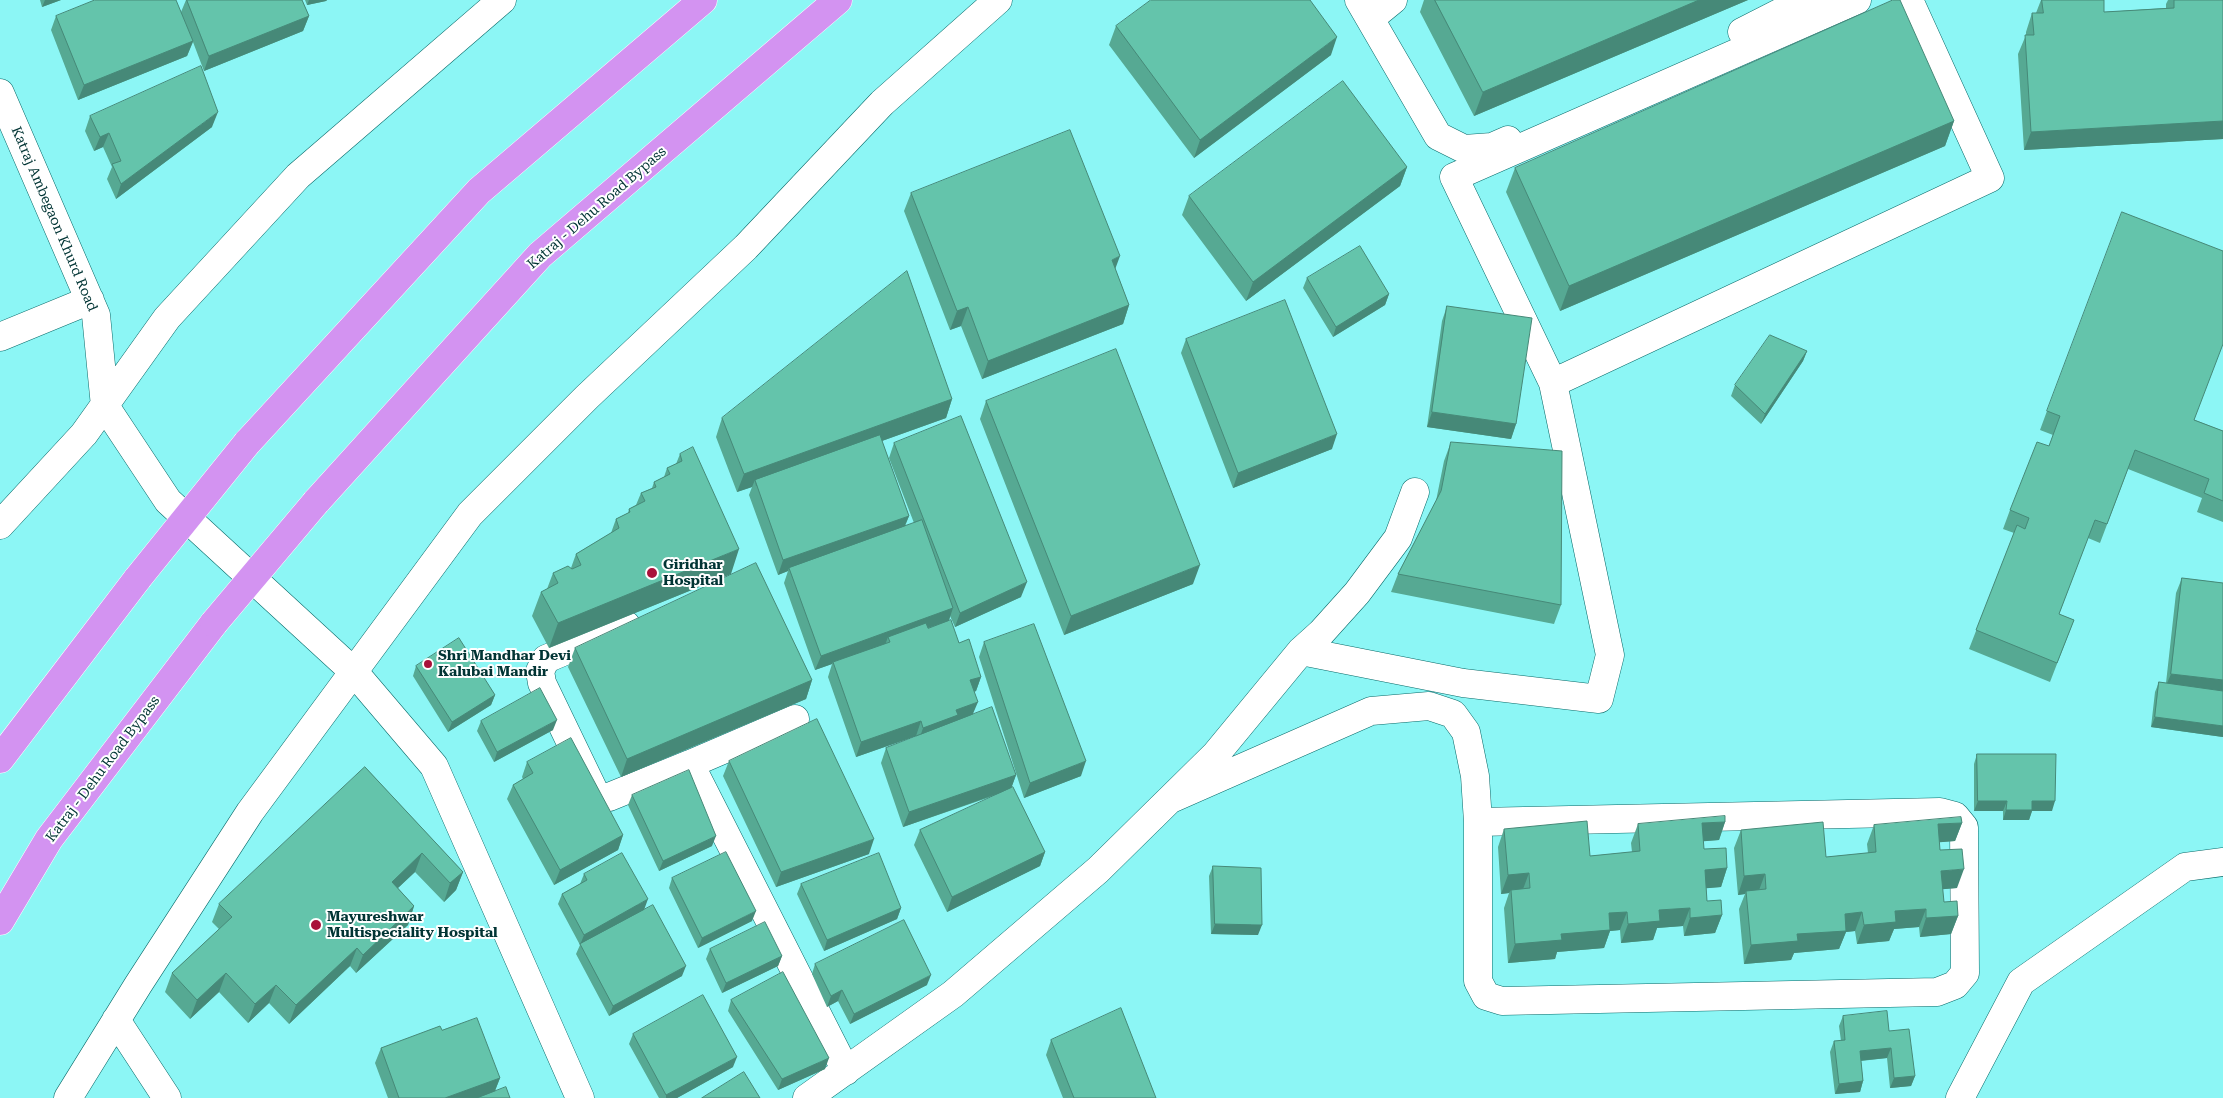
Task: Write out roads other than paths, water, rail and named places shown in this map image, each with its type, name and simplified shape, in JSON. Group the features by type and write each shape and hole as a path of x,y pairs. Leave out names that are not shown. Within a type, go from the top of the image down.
{"highway":[{"path":"0,759 138,578 247,443 479,191 703,0"},
{"name":"Katraj - Dehu Road Bypass","path":"0,921 50,839 214,623 316,502 540,255 838,0"}],"street":[{"path":"0,525 84,434 167,318 298,176 502,0"},
{"path":"68,1098 250,812 470,514 587,397 746,247 882,103 998,0"},
{"path":"1393,0 1365,9 1438,136 1464,148 1492,147 1713,47 1791,6 1819,0"},
{"path":"1302,651 1463,683 1599,699 1610,655 1553,383 1454,177 1857,0"},
{"path":"1553,383 1990,178 1909,0"},
{"name":"Katraj Ambegaon Khurd Road","path":"0,92 96,315 105,406"},
{"path":"0,337 90,300"},
{"path":"105,406 168,501 354,672 434,766 580,1098"},
{"path":"807,1098 953,994 1098,870 1216,754 1302,651 1357,593 1398,538 1414,492"},
{"path":"648,616 546,659 540,671 542,684 596,795 600,798 609,797 795,719"},
{"path":"1171,798 1371,711 1429,706 1453,714 1466,732 1475,776 1478,822 1478,981 1486,996 1502,1002 1937,992 1955,985 1965,973 1964,827 1955,816 1940,812 1478,822"},
{"path":"690,764 846,1071"},
{"path":"1960,1098 2021,982 2185,867 2223,862"},
{"path":"116,1020 167,1098"}],"place":[{"name":"Giridhar Hospital","path":"652,573"},
{"name":"Shri Mandhar Devi Kalubai Mandir","path":"428,664"},
{"name":"Mayureshwar Multispeciality Hospital","path":"316,925"}]}
